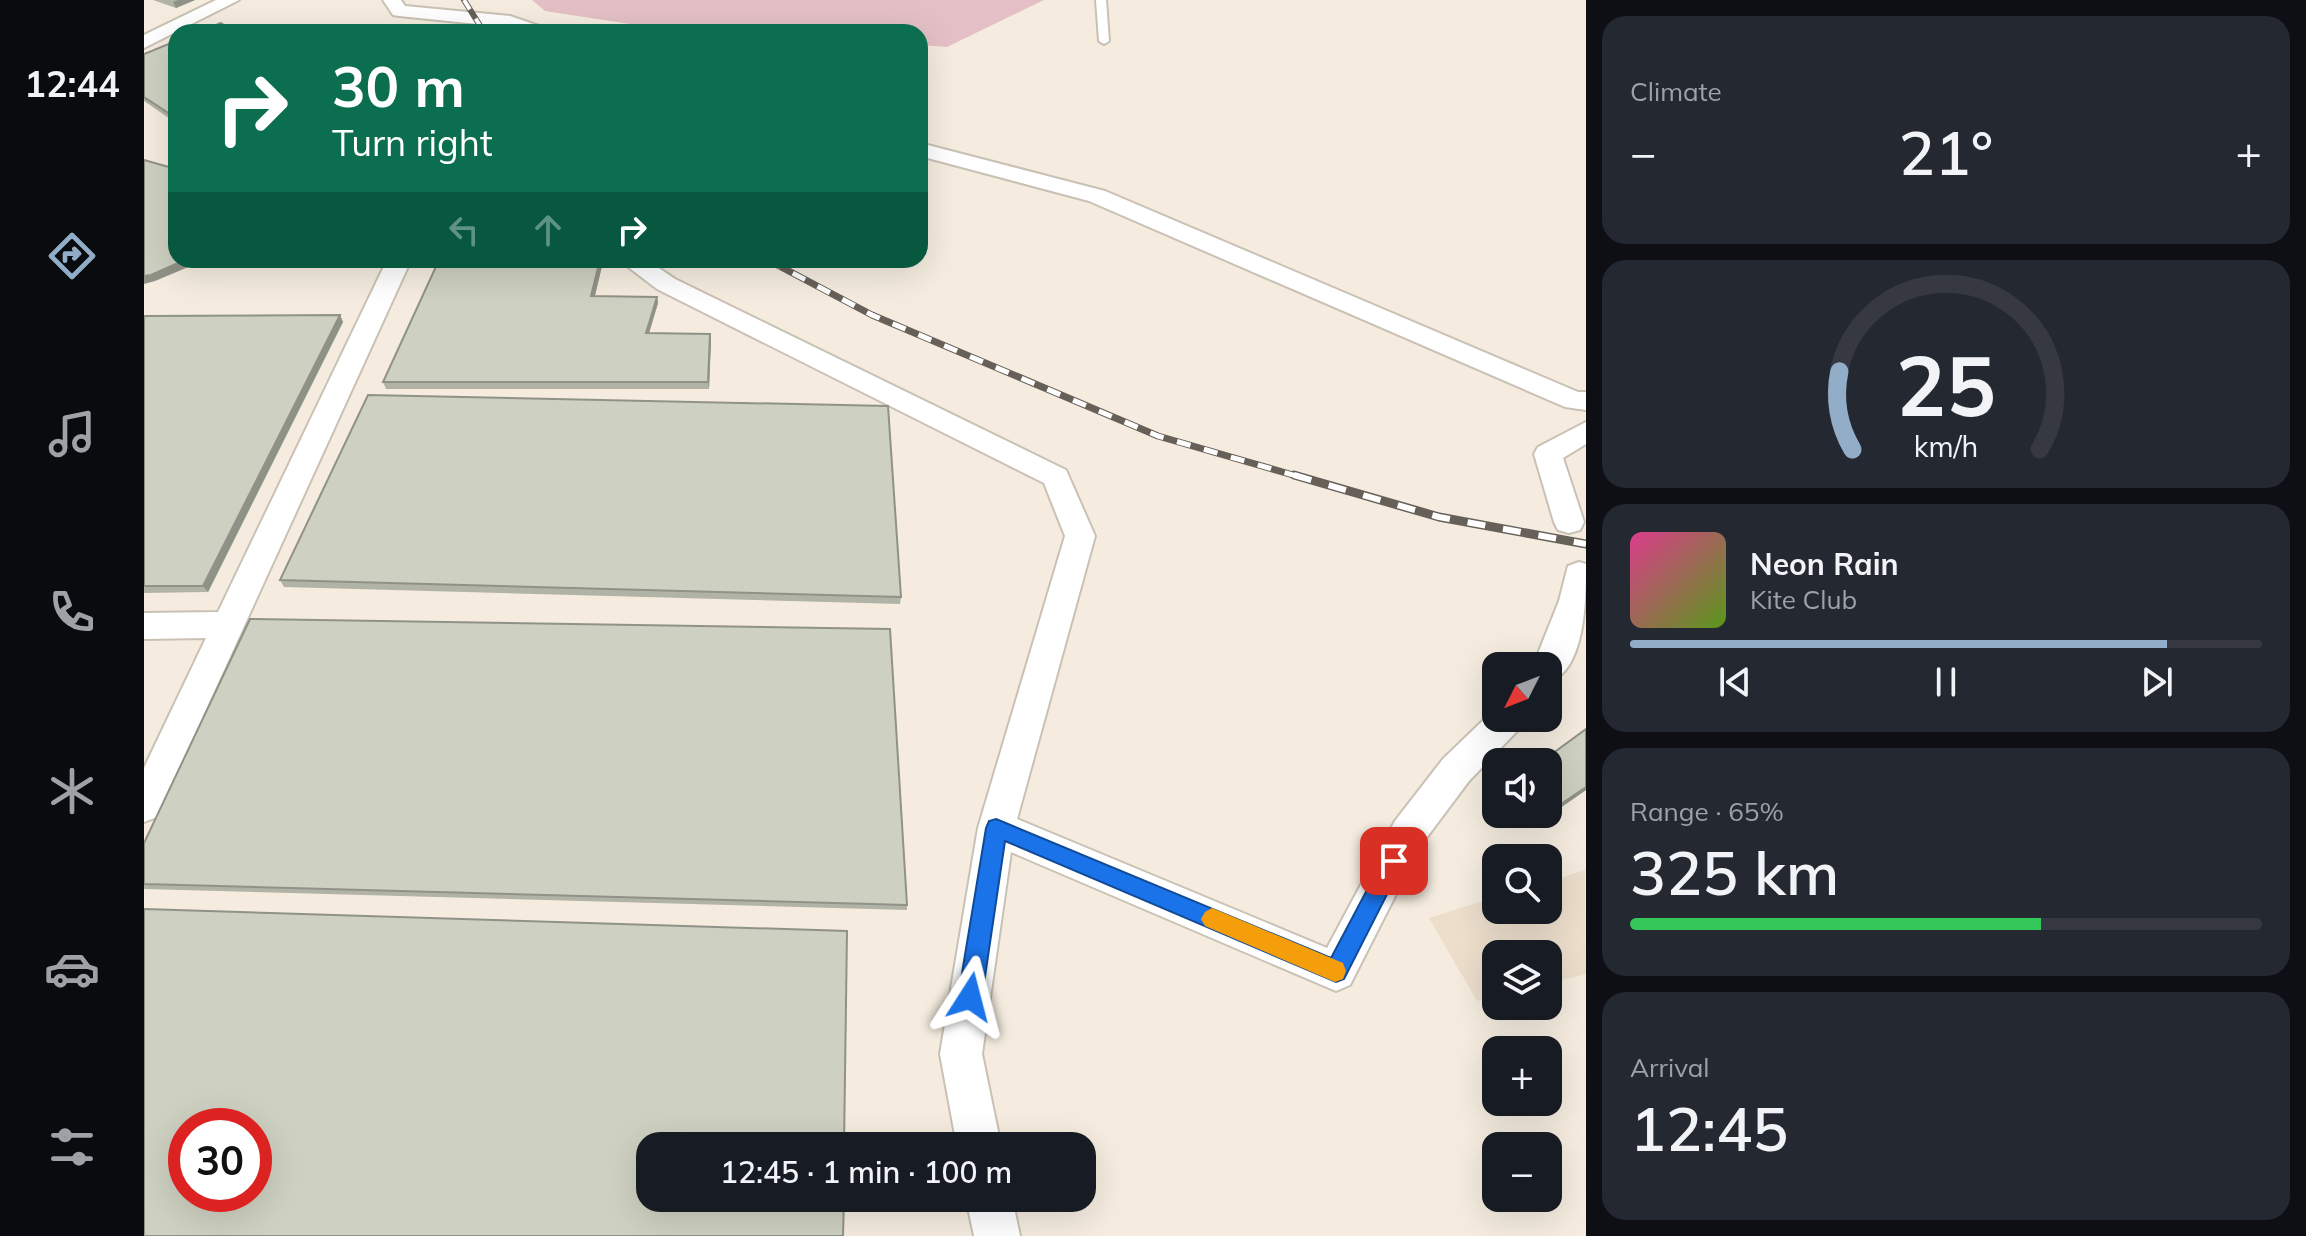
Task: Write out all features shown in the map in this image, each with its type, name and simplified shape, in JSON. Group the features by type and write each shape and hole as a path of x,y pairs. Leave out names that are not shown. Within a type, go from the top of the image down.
{"street":[{"path":"181,24 230,0"},
{"path":"395,6 406,24"},
{"path":"395,6 516,24"},
{"path":"144,42 168,30"},
{"path":"928,151 1097,196 1575,401 1586,401"},
{"path":"144,806 395,268"},
{"path":"643,268 666,284 1056,477 1080,536 996,828 961,1054 976,1132"},
{"path":"1569,522 1548,454 1586,431"},
{"path":"1557,652 1575,601 1579,574"},
{"path":"144,626 228,625"},
{"path":"996,828 1336,971 1408,833 1456,770 1494,732"},
{"path":"992,1212 997,1236"}],"lane":[{"path":"1101,0 1104,41"}],"shaded area":[{"path":"532,0 1044,0 947,47 928,46 928,24 630,24 545,11"},
{"path":"1585,870 1586,974 1562,980 1562,940 1482,940 1482,1000 1477,1001 1429,918 1482,901 1482,924 1562,924 1562,877"}],"building":[{"path":"168,44 168,113 144,97 144,54"},
{"path":"144,160 168,167 168,268 144,276"},
{"path":"435,268 598,268 591,296 657,297 646,333 710,334 708,382 383,382"},
{"path":"340,315 203,586 144,586 144,316"},
{"path":"368,395 888,406 901,597 280,580"},
{"path":"250,619 890,629 907,905 144,884 144,843"},
{"path":"1586,729 1586,787 1562,803 1562,748"},
{"path":"144,909 847,931 844,1132 636,1132 636,1212 844,1212 843,1236 144,1236"}],"railway":[{"path":"464,0 479,24"},
{"path":"783,268 872,315 1158,436 1300,477"},
{"path":"1294,475 1439,517 1586,544"}],"slow traffic":[{"path":"1212,919 1335,971"}],"route":[{"path":"970,997 996,828 1336,971 1394,861"}]}
